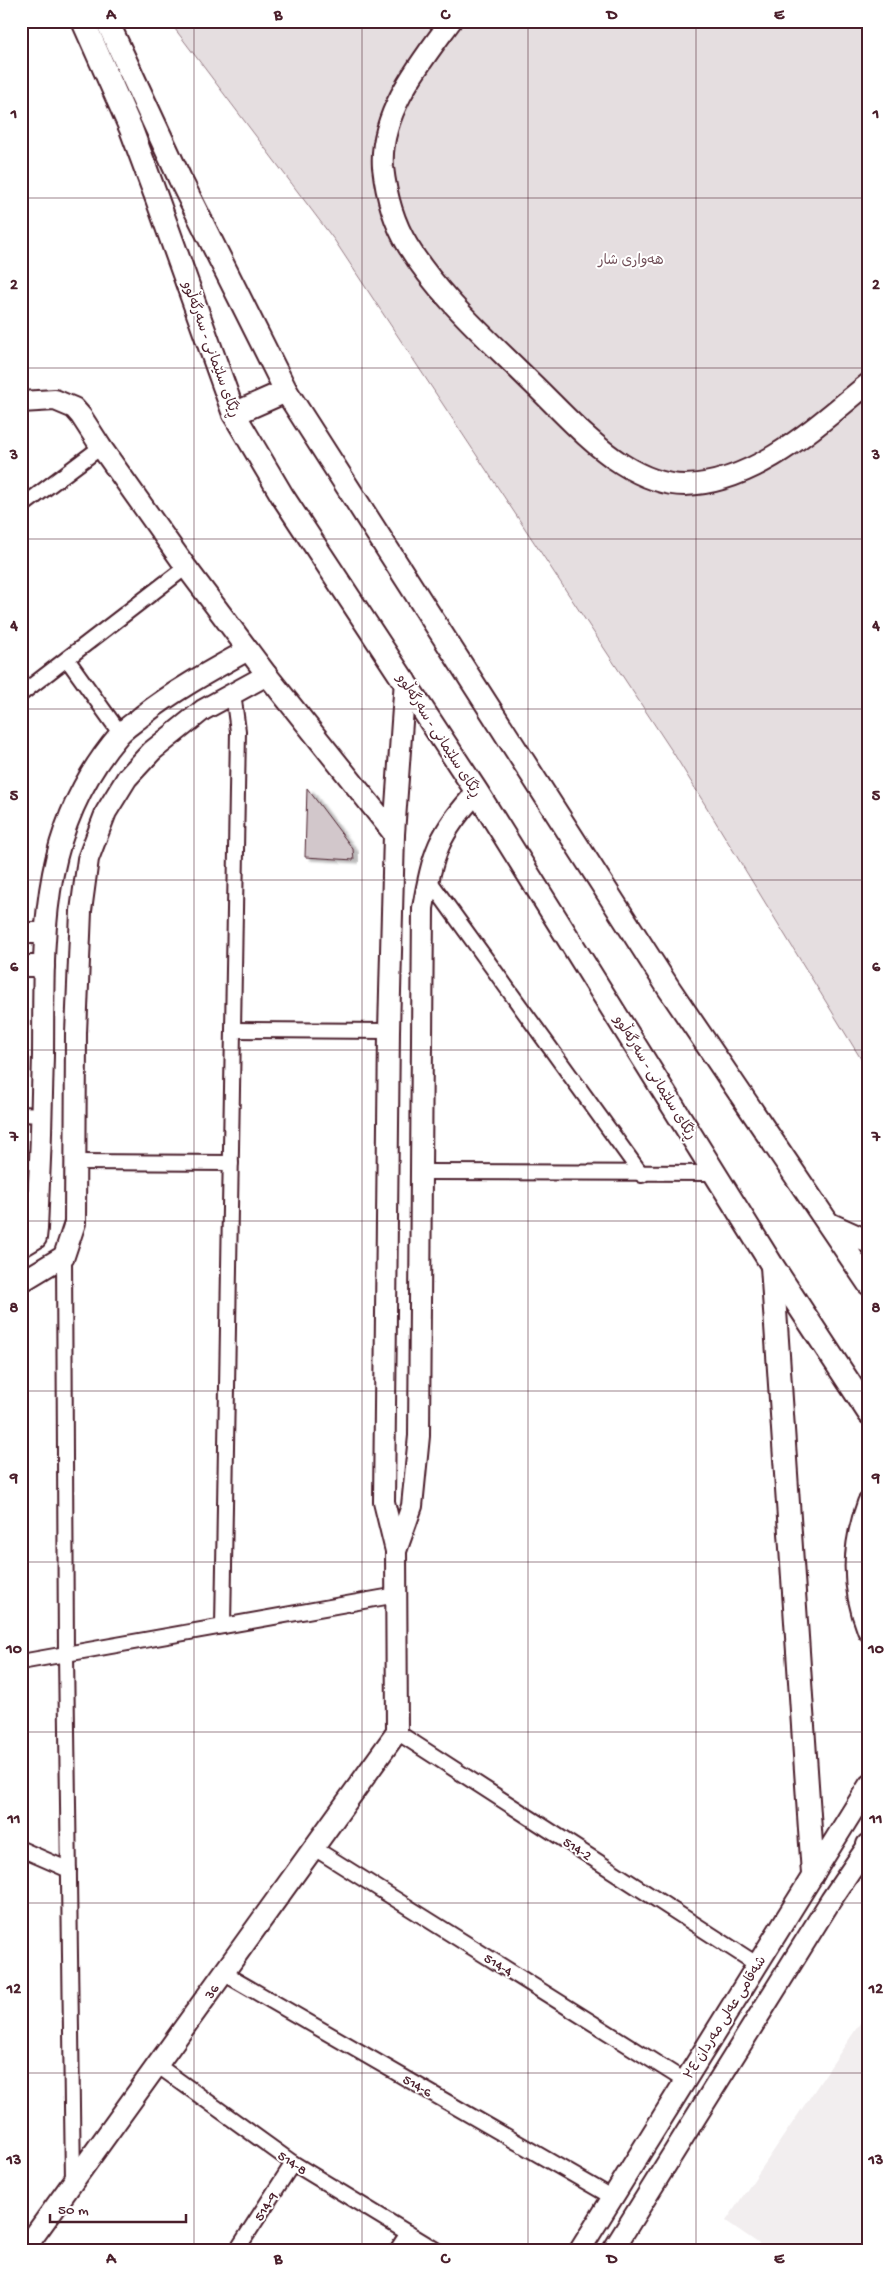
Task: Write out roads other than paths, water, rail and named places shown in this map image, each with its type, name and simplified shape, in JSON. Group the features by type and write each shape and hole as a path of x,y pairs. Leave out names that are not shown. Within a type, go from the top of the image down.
{"main road":[{"name":"ڕێگای سلێمانی - سەرگەڵوو","path":"83,21 131,129 158,199 234,414 282,497 405,680 477,792 772,1265 869,1413"},
{"path":"106,21 180,179 286,391 668,987 869,1284"},
{"path":"234,414 286,391"},
{"path":"828,1224 869,1242"},
{"path":"772,1265 813,1874"},
{"path":"869,1503 860,1529 856,1556 856,1584 869,1630"}],"street":[{"path":"451,21 406,88 387,132 383,165 387,191 396,221 415,256 453,302 552,402 605,451 620,463 652,479 683,485 710,482 737,473 782,450 869,382"},
{"path":"21,402 55,400 74,408 81,416 186,567 248,650 394,834"},
{"path":"21,507 101,447"},
{"path":"21,694 186,567"},
{"path":"21,1246 36,1238 42,1115 44,933 52,875 59,843 72,810 101,759 120,733 186,685 248,650"},
{"path":"67,659 120,733"},
{"path":"216,668 233,693 238,731 223,1626"},
{"path":"73,2181 66,1654 64,1256 75,1223 76,1033 81,910 88,858 106,812 128,778 152,751 177,729 233,693 267,675"},
{"path":"398,1732 398,1595 396,1551 384,1502 389,1030 394,834 405,680"},
{"path":"396,1551 412,1506 420,1436 423,908 436,852 448,826 477,792"},
{"path":"428,880 642,1174"},
{"path":"21,933 44,933"},
{"path":"21,966 44,966"},
{"path":"234,1030 389,1030"},
{"path":"21,1114 42,1115"},
{"path":"76,1162 231,1163"},
{"path":"423,1172 716,1173"},
{"path":"21,1255 64,1256"},
{"path":"21,1282 64,1256"},
{"path":"21,1662 398,1595"},
{"name":"36","path":"24,2250 398,1732"},
{"name":"514-2","path":"398,1732 758,1965"},
{"name":"شەقامی عەلی مەردان ٣٤","path":"580,2250 869,1785"},
{"name":"شەقامی عەلی مەردان ٣٤","path":"613,2250 826,1908 869,1845"},
{"name":"514-4","path":"314,1848 685,2081"},
{"path":"21,1849 69,1870"},
{"name":"514-6","path":"224,1973 612,2197"},
{"name":"514-8","path":"157,2065 293,2163 436,2250"},
{"name":"514-9","path":"237,2250 293,2163"},
{"path":"398,2250 408,2233"}],"park label":[{"name":"هەواری شار","path":"631,259"}]}
